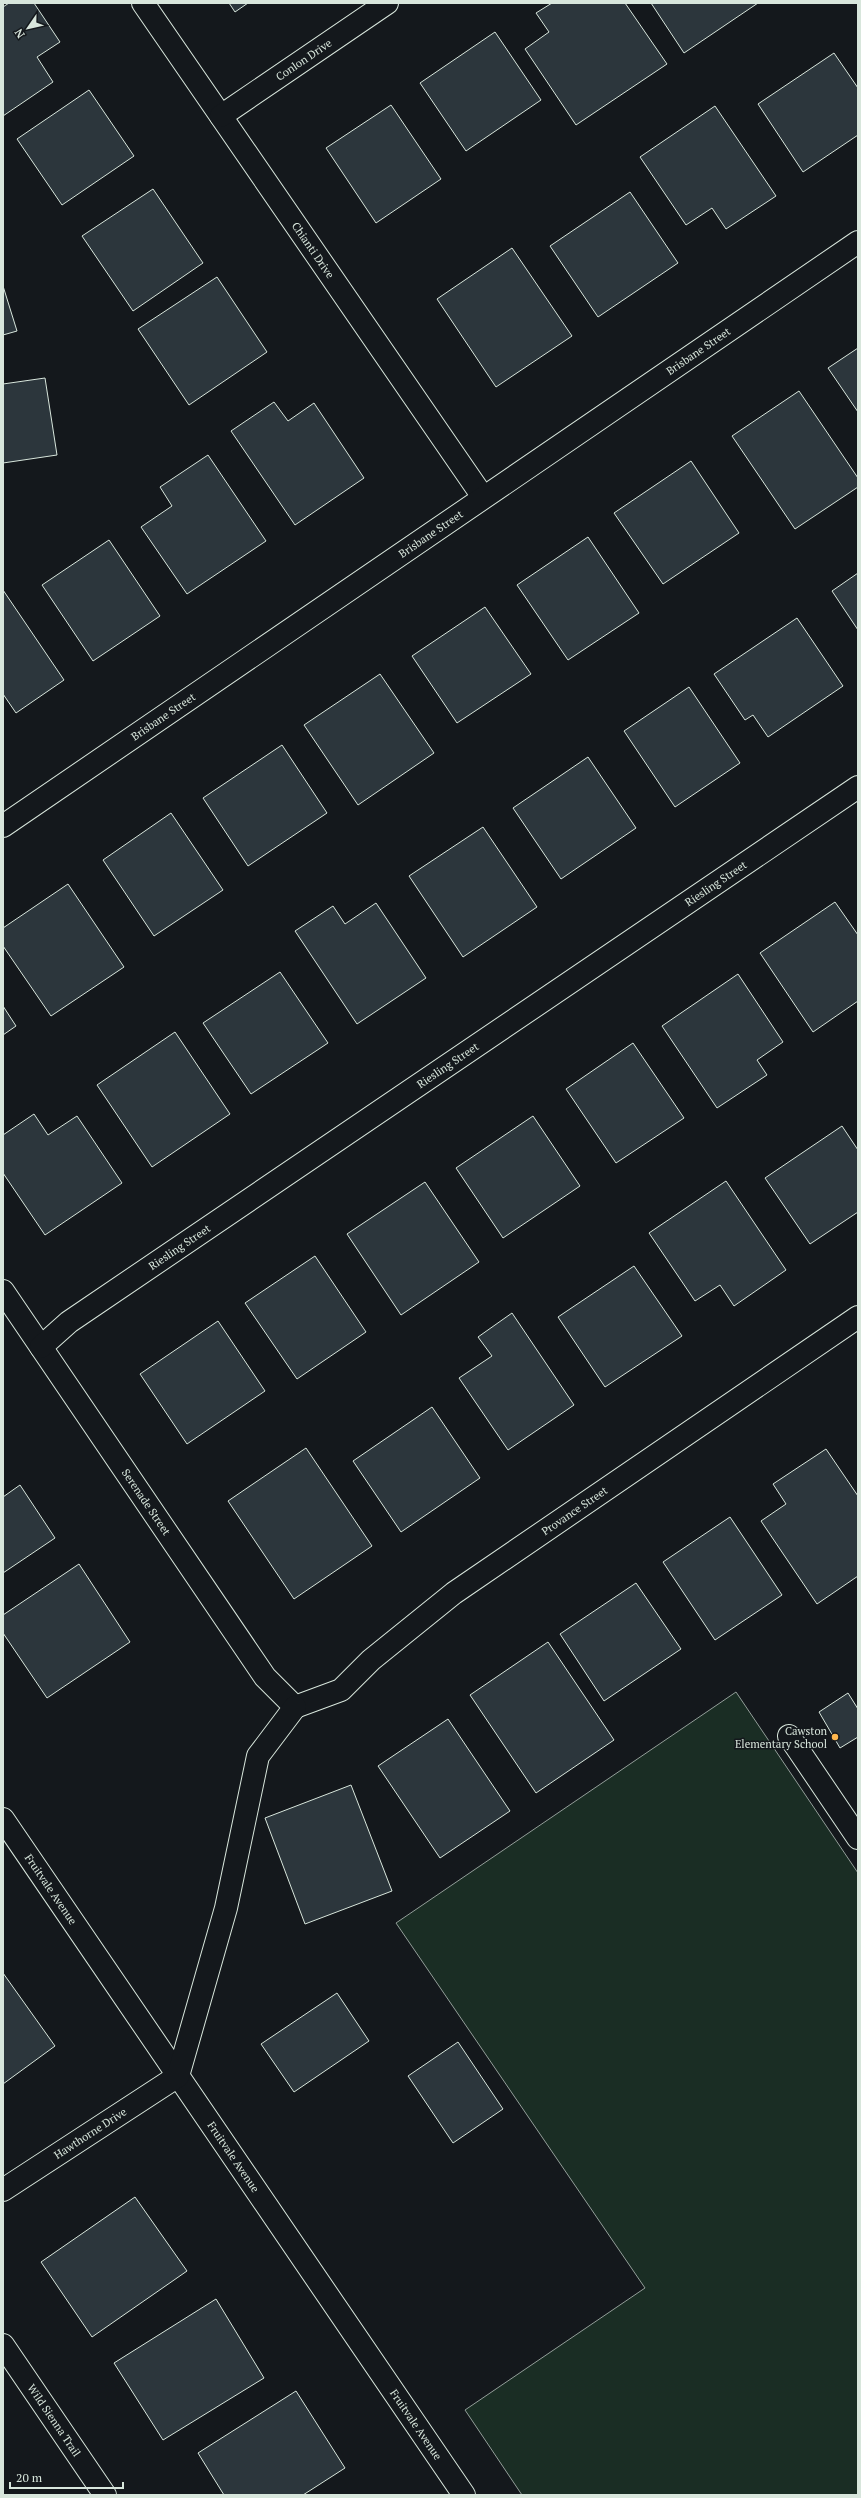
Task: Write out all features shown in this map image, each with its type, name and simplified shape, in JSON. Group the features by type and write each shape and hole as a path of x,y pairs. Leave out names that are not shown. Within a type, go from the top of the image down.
{"street":[{"name":"Chianti Drive","path":"143,3 483,497"},
{"name":"Conlon Drive","path":"221,116 387,3"},
{"name":"Brisbane Street","path":"3,826 858,242"},
{"name":"Riesling Street","path":"41,1347 69,1322 858,787"},
{"name":"Serenade Street","path":"3,1292 265,1677 295,1707"},
{"name":"Provance Street","path":"295,1707 341,1690 371,1660 454,1593 858,1317"},
{"path":"178,2076 226,1908 258,1756 295,1707"},
{"path":"789,1736 858,1838"},
{"name":"Fruitvale Avenue","path":"3,1820 464,2495"},
{"name":"Hawthorne Drive","path":"3,2190 178,2076"},
{"name":"Wild Sienna Trail","path":"3,2345 105,2495"}],"green space":[{"path":"736,1692 858,1873 858,2495 522,2495 465,2410 645,2288 396,1923"}],"building":[{"path":"9,3 34,3 60,42 37,57 53,82 3,116 3,7"},
{"path":"229,3 248,3 235,12"},
{"path":"552,3 625,3 667,64 576,125 525,49 549,32 536,13"},
{"path":"651,3 758,3 684,53"},
{"path":"495,32 541,100 466,151 420,83"},
{"path":"834,53 858,88 858,135 803,172 758,104"},
{"path":"89,90 134,156 62,205 17,139"},
{"path":"391,105 441,179 376,223 326,148"},
{"path":"715,106 776,196 726,229 712,208 686,225 640,157"},
{"path":"153,189 203,263 133,311 82,236"},
{"path":"630,192 678,263 598,317 550,246"},
{"path":"512,248 572,336 496,387 437,299"},
{"path":"217,277 267,352 189,405 138,329"},
{"path":"3,286 17,331 3,335"},
{"path":"858,348 858,412 828,368"},
{"path":"45,378 57,455 3,463 3,384"},
{"path":"799,391 858,478 858,487 795,529 732,436"},
{"path":"274,402 288,421 314,403 364,478 295,525 231,431"},
{"path":"208,455 266,541 187,594 141,527 172,506 160,487"},
{"path":"691,461 739,533 663,584 614,513"},
{"path":"588,537 639,613 568,660 517,585"},
{"path":"109,540 160,616 93,661 42,585"},
{"path":"858,573 858,630 832,591"},
{"path":"3,590 64,680 16,713 3,694"},
{"path":"485,607 531,674 457,723 412,656"},
{"path":"797,618 843,686 768,737 753,715 745,720 714,674"},
{"path":"380,674 434,753 358,805 304,725"},
{"path":"689,687 740,763 675,807 624,731"},
{"path":"282,745 327,813 248,866 203,798"},
{"path":"588,757 636,828 561,879 513,808"},
{"path":"171,813 223,890 154,936 103,860"},
{"path":"483,827 537,907 463,957 409,876"},
{"path":"68,884 124,967 51,1016 3,946 3,928"},
{"path":"835,902 858,935 858,1001 813,1032 760,953"},
{"path":"376,903 426,978 357,1024 295,931 333,906 345,924"},
{"path":"280,972 328,1043 251,1094 203,1023"},
{"path":"738,974 783,1042 757,1060 767,1075 717,1108 662,1026"},
{"path":"3,1006 16,1026 3,1035"},
{"path":"175,1032 230,1114 152,1167 97,1085"},
{"path":"633,1043 684,1118 616,1163 566,1089"},
{"path":"34,1114 48,1135 77,1116 122,1183 45,1235 3,1173 3,1135"},
{"path":"533,1116 580,1186 503,1238 456,1168"},
{"path":"842,1126 858,1150 858,1212 810,1244 765,1178"},
{"path":"726,1181 786,1270 734,1306 720,1285 695,1301 649,1233"},
{"path":"425,1182 479,1262 401,1315 347,1234"},
{"path":"315,1256 366,1332 297,1379 245,1303"},
{"path":"634,1266 682,1336 605,1387 558,1317"},
{"path":"512,1313 574,1405 508,1450 459,1378 492,1356 478,1337"},
{"path":"218,1321 265,1391 187,1444 140,1374"},
{"path":"432,1407 480,1478 401,1532 353,1461"},
{"path":"306,1448 372,1546 294,1599 228,1501"},
{"path":"826,1449 858,1496 858,1576 817,1604 761,1521 786,1504 773,1484"},
{"path":"20,1485 55,1538 3,1573 3,1497"},
{"path":"730,1517 782,1595 715,1640 663,1562"},
{"path":"79,1564 130,1642 47,1698 3,1633 3,1615"},
{"path":"636,1583 681,1649 604,1701 560,1634"},
{"path":"548,1642 614,1740 536,1793 470,1695"},
{"path":"848,1693 858,1709 858,1737 840,1748 819,1712"},
{"path":"448,1719 510,1811 440,1858 378,1766"},
{"path":"351,1785 392,1891 305,1924 265,1818"},
{"path":"3,1973 55,2046 3,2084"},
{"path":"337,1993 369,2041 294,2092 261,2044"},
{"path":"458,2042 503,2109 453,2143 408,2076"},
{"path":"135,2197 187,2271 92,2337 41,2262"},
{"path":"216,2299 264,2378 163,2440 114,2363"},
{"path":"296,2391 345,2468 303,2495 224,2495 198,2453"}],"place":[{"name":"Cawston Elementary School","path":"835,1737"}]}
